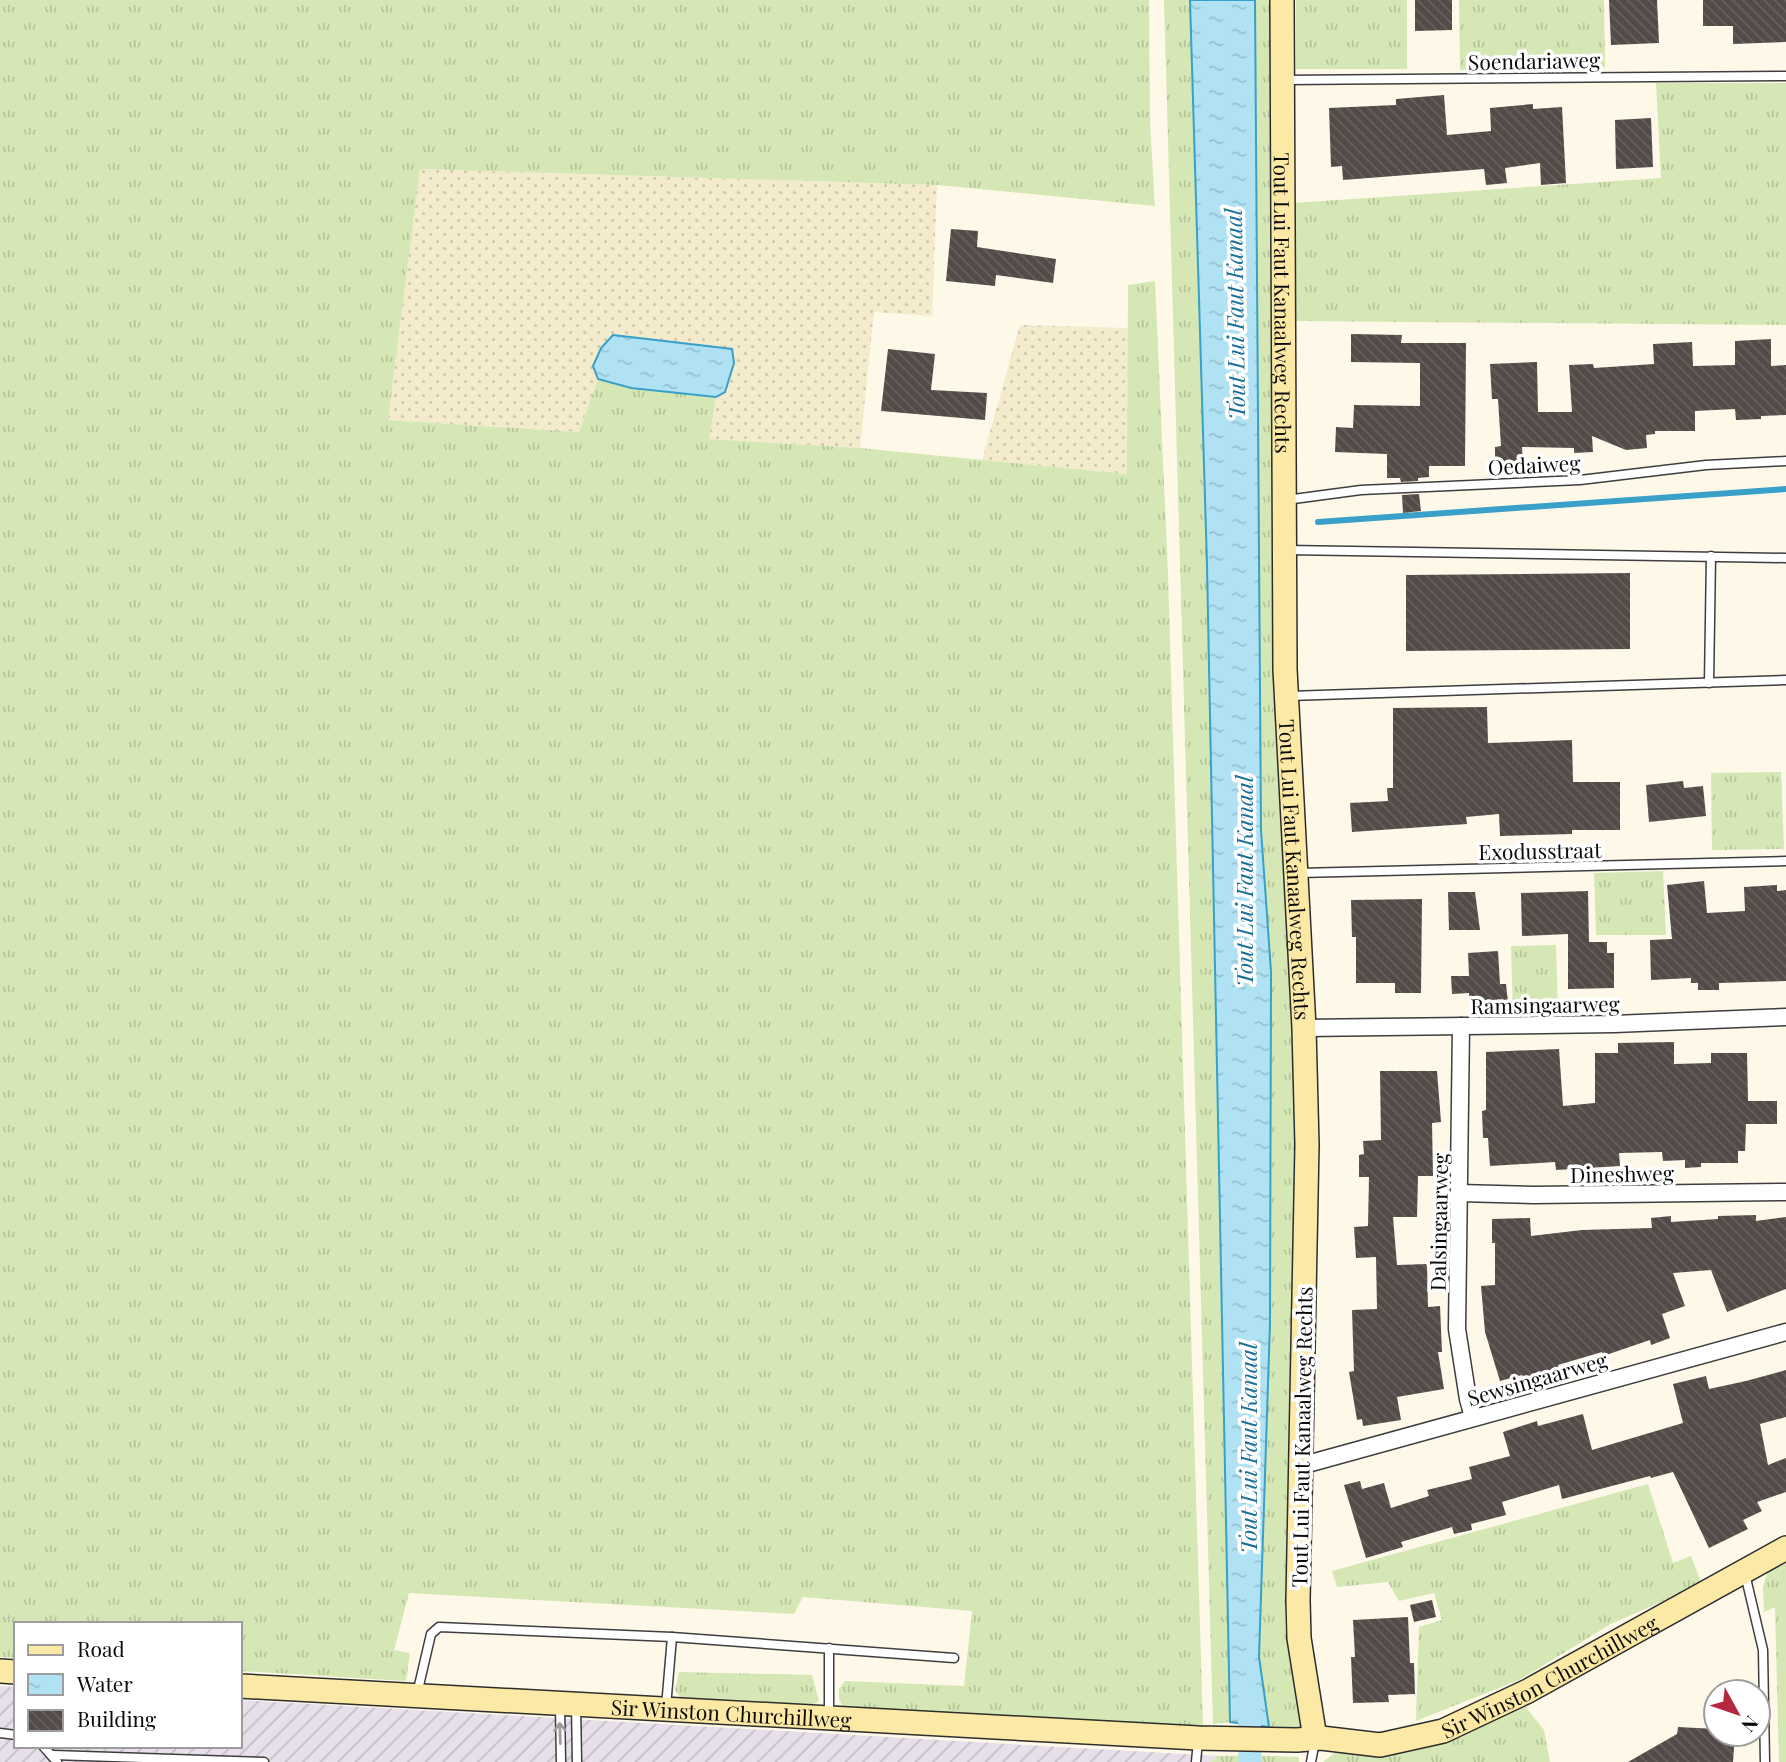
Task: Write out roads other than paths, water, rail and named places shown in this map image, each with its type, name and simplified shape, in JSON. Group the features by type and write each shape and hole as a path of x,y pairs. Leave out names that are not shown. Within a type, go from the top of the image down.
{"street":[{"name":"Tout Lui Faut Kanaalweg Rechts","path":"1282,0 1283,550 1286,696 1304,1028 1307,1145 1298,1600 1306,1739"},
{"name":"Ramsingaarweg","path":"1304,1028 1614,1024 1786,1017"},
{"name":"Dalsingaarweg","path":"1461,1026 1457,1329 1468,1399 1474,1418"},
{"name":"Dineshweg","path":"1459,1193 1533,1195 1786,1192"},
{"name":"Sewsingaarweg","path":"1300,1466 1786,1332"},
{"name":"Sir Winston Churchillweg","path":"242,1686 416,1698 1198,1738 1306,1739 1380,1745 1443,1731 1528,1691 1786,1548"}],"lane":[{"name":"Soendariaweg","path":"1283,80 1786,76"},
{"name":"Oedaiweg","path":"1283,500 1361,490 1580,480 1706,465 1786,461"},
{"path":"1283,550 1786,558"},
{"path":"1709,683 1712,556"},
{"path":"1286,696 1786,680"},
{"name":"Exodusstraat","path":"1295,873 1786,861"},
{"path":"1744,1571 1763,1650 1765,1762"},
{"path":"416,1698 431,1634 439,1627 672,1637 954,1658"},
{"path":"666,1710 672,1637"},
{"path":"829,1648 829,1718"},
{"path":"561,1762 568,1705"},
{"path":"568,1705 577,1762"},
{"path":"1196,1762 1198,1738"},
{"path":"1306,1739 1311,1762"},
{"path":"55,1759 264,1762"}],"water":[{"path":"1190,0 1255,0 1261,830 1271,972 1270,1323 1259,1657 1269,1727 1230,1722 1207,565"},
{"path":"613,335 732,349 734,363 725,392 716,397 631,388 598,379 593,366 601,348"}],"waterway":[{"path":"1318,522 1786,489"},
{"name":"Tout Lui Faut Kanaal","path":"1249,1693 1250,1762"}]}
